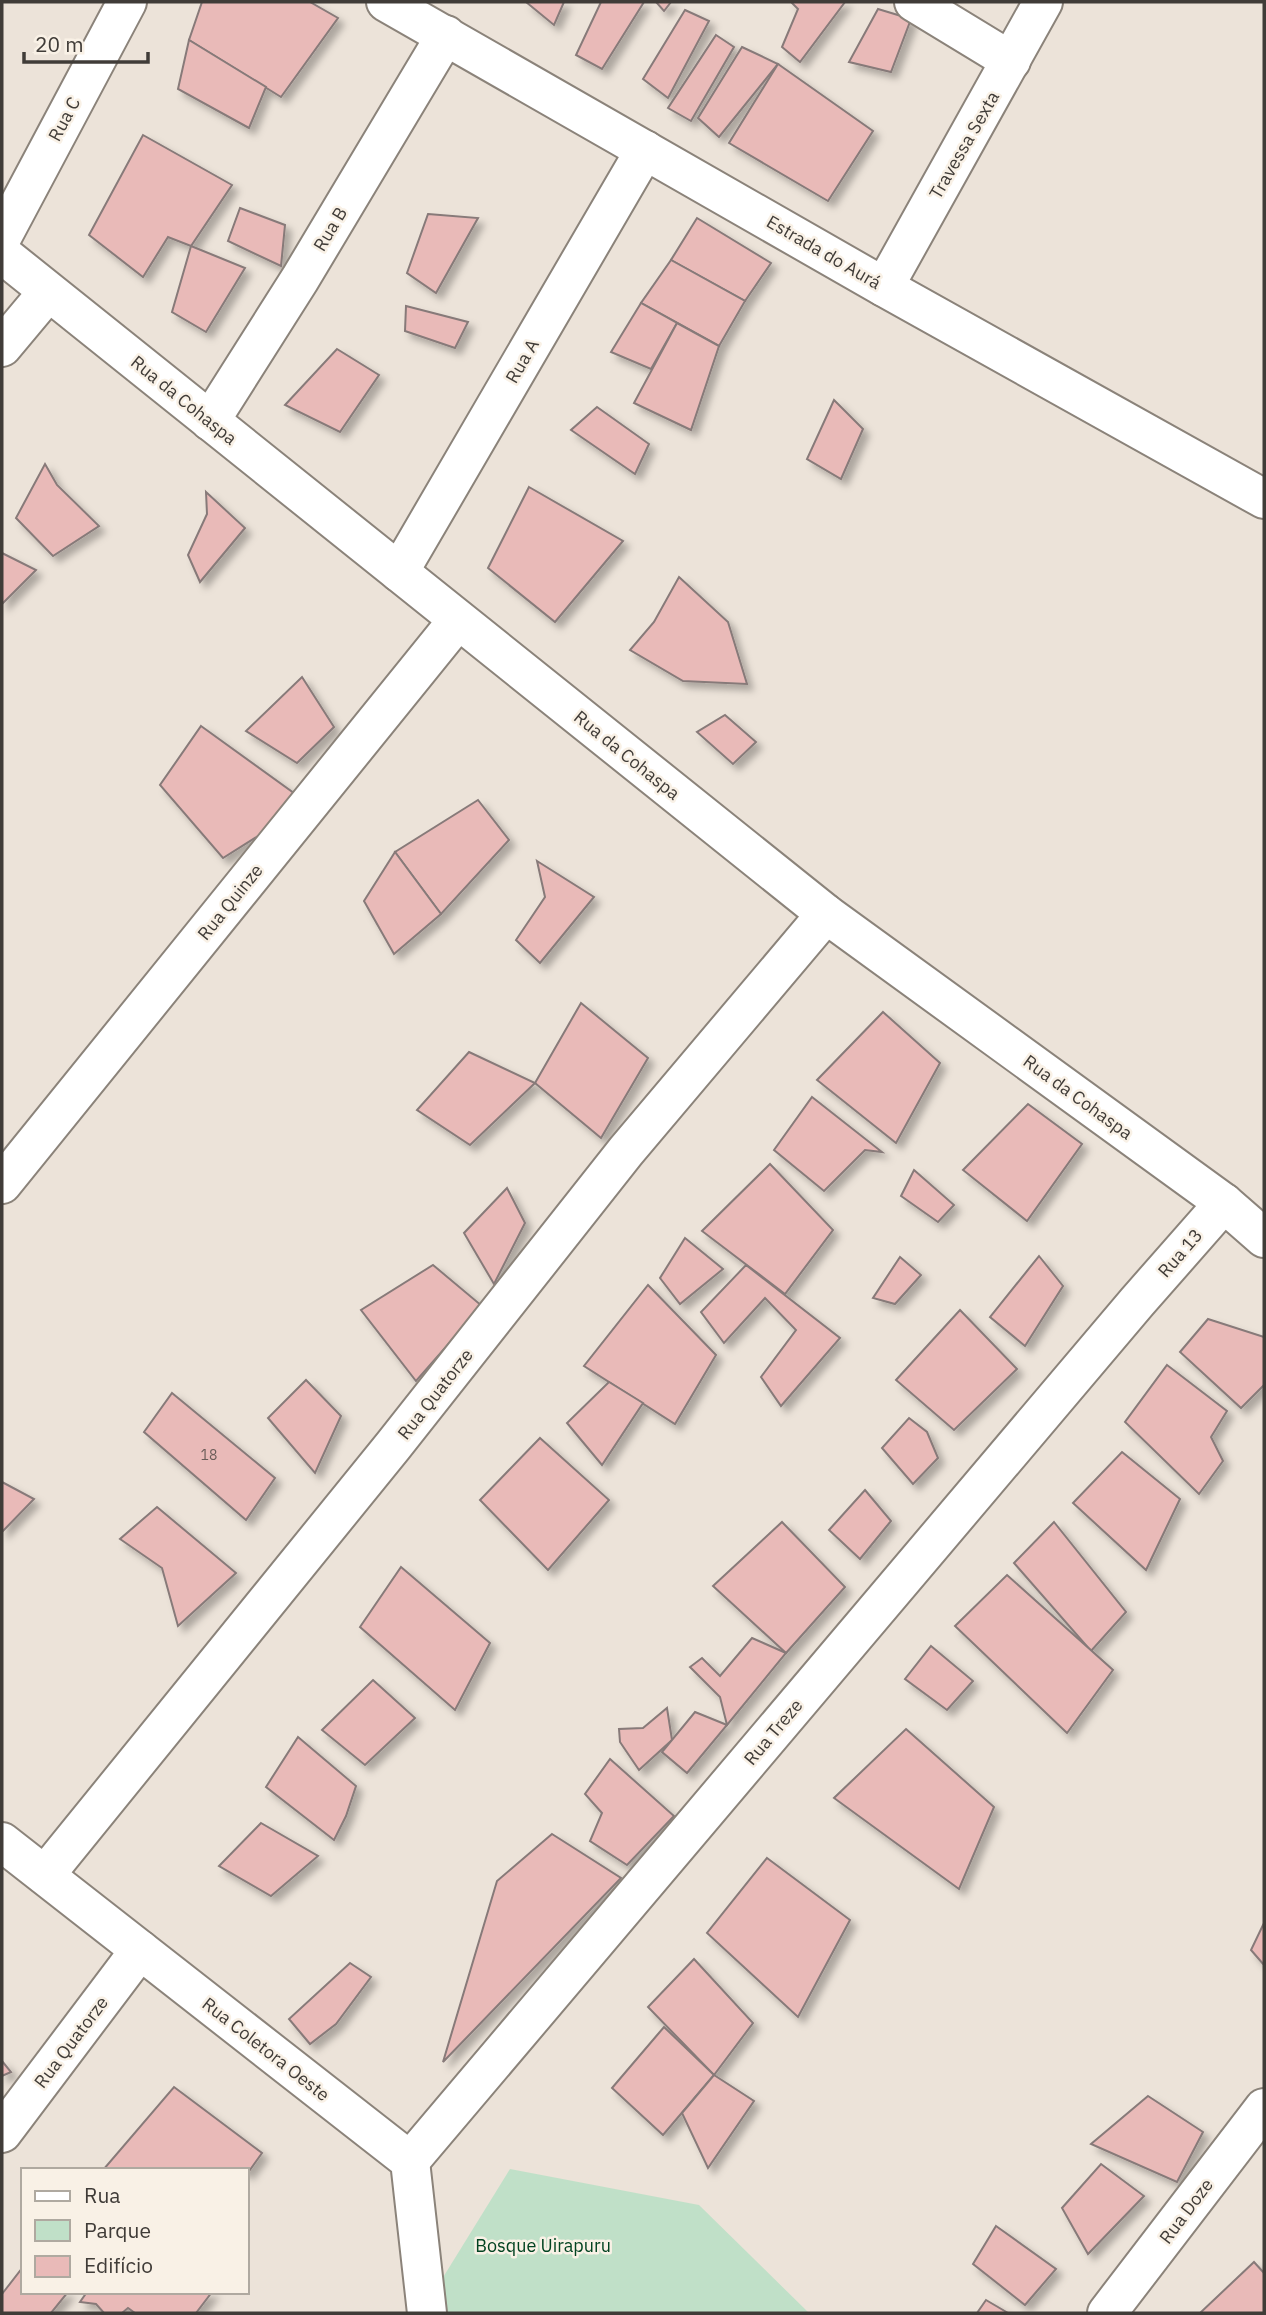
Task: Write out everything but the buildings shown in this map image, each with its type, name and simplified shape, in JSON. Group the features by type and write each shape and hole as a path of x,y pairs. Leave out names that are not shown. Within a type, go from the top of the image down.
{"street":[{"name":"Rua C","path":"2,237 127,2"},
{"name":"Estrada do Aurá","path":"386,2 884,287 1264,499"},
{"path":"914,2 1011,61"},
{"name":"Travessa Sexta","path":"884,287 1043,2"},
{"name":"Rua B","path":"210,421 300,279 446,35"},
{"name":"Rua A","path":"399,572 645,150"},
{"name":"Rua da Cohaspa","path":"2,254 826,914 1224,1203 1264,1238"},
{"path":"2,346 48,292"},
{"name":"Rua Quinze","path":"2,1184 458,620"},
{"name":"Rua Quatorze","path":"45,1875 393,1446 626,1151 826,914"},
{"name":"Rua 13","path":"1137,1302 1224,1203"},
{"name":"Rua Treze","path":"410,2161 1137,1302"},
{"name":"Rua Coletora Oeste","path":"2,1842 410,2161"},
{"name":"Rua Quatorze","path":"2,2133 140,1950"},
{"name":"Rua Doze","path":"1107,2313 1264,2108"},
{"path":"410,2161 427,2313"}],"green space":[{"name":"Bosque Uirapuru","path":"510,2169 699,2205 809,2313 421,2313"}]}
